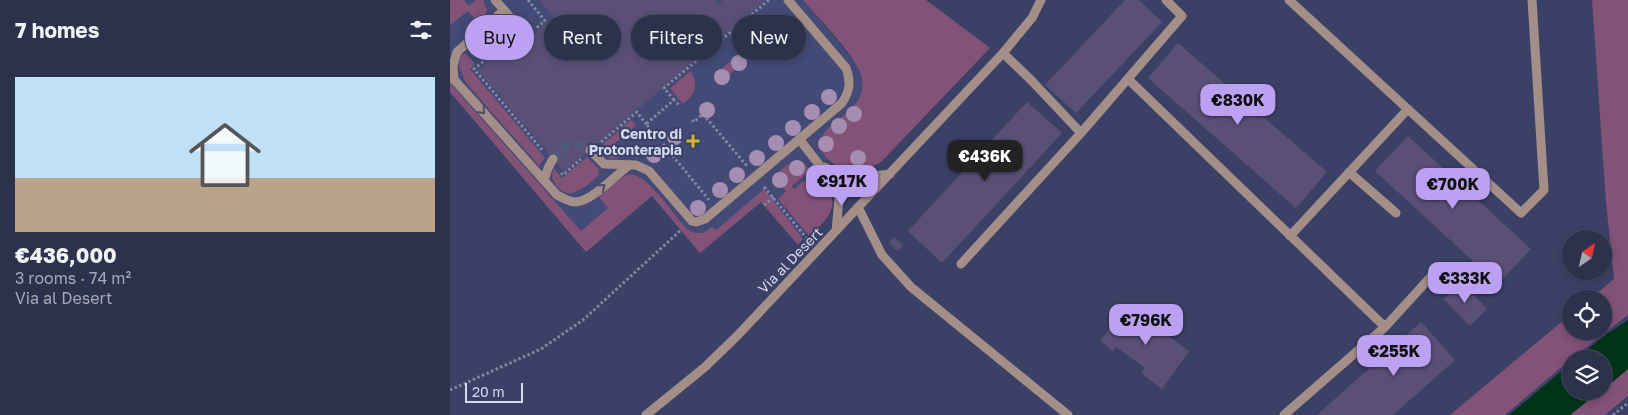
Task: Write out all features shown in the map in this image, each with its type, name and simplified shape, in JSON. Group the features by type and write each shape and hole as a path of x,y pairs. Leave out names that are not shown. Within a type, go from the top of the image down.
{"street":[{"path":"495,0 508,15"},
{"path":"590,151 604,164 636,165 653,174 692,220 696,222 705,219 800,140 846,98 850,78 846,68 788,0"},
{"name":"Via al Desert","path":"646,415 705,368 836,231 1003,53 1032,18 1041,0"},
{"path":"961,264 1081,133 1182,16 1166,0"},
{"path":"1289,0 1521,213 1544,190 1532,0"},
{"path":"504,10 458,52 453,66 452,77 557,195 575,202 591,196 628,166"},
{"path":"1003,53 1081,133"},
{"path":"1128,80 1385,326"},
{"path":"1290,236 1408,109"},
{"path":"800,140 834,184 839,198 836,231"},
{"path":"544,181 552,160"},
{"path":"821,165 837,174 850,178 890,174"},
{"path":"1350,172 1396,213"},
{"path":"858,207 882,255 911,288 1068,415"},
{"path":"1284,415 1385,326 1436,271"}],"path":[{"path":"528,0 545,21 534,29"},
{"path":"680,106 664,88 769,0"},
{"path":"486,60 474,70 563,175 637,112 652,130"},
{"path":"646,124 674,100"},
{"path":"692,120 694,122 703,114 749,168"},
{"path":"663,144 710,201"},
{"path":"758,192 764,186 809,241"},
{"path":"764,205 774,197"},
{"path":"450,390 541,349 583,320 692,220"},
{"path":"1613,415 1628,402"}],"shaded area":[{"name":"Centro di Protonterapia","path":"450,0 803,0 909,126 831,156 811,174 805,232 802,236 803,239 798,245 761,202 700,253 652,196 586,252 450,92"},
{"path":"450,0 464,0 469,6 476,0 483,0 487,10 485,15 471,15 468,11 450,25"},
{"path":"803,0 926,0 990,48 881,162 861,170 848,170 830,162 822,151 822,138 825,132 856,103 862,89 862,79 854,61 846,50"},
{"path":"1592,0 1628,0 1628,315 1612,327 1612,290 1601,290 1614,279 1612,230 1609,230"},
{"path":"465,53 465,60 471,60 475,64 470,69 545,158 539,166 466,83 459,66 461,55"},
{"path":"732,60 740,60 743,63 721,82 714,75"},
{"path":"691,71 695,81 695,89 691,97 683,104 670,88"},
{"path":"450,83 581,231 608,208 599,197 627,175 635,175 652,187 690,231 697,233 704,232 712,227 716,230 764,189 803,239 798,245 761,202 700,253 652,196 586,252 450,92"},
{"path":"631,120 636,125 614,144 623,155 612,159 596,150"},
{"path":"587,157 598,168 599,175 587,185 574,192 568,193 557,186 552,178 553,168 562,178"},
{"path":"794,163 802,164 812,169 792,186 794,189 815,171 829,190 832,198 830,212 810,237 778,199 786,191 774,176 787,165"},
{"path":"1628,320 1628,369 1612,382 1612,350 1587,350 1599,340 1612,340 1612,331"},
{"path":"1562,322 1562,340 1596,340 1583,350 1562,350 1562,367 1505,415 1450,415"},
{"path":"1628,369 1628,396 1605,415 1570,415 1589,400 1612,400 1612,382"},
{"path":"1562,371 1562,400 1589,400 1570,415 1509,415"}],"building":[{"path":"539,0 716,0 719,4 723,0 766,0 748,15 732,15 732,29 722,37 722,15 631,15 631,60 696,60 564,172 478,70 490,60 534,60 534,34 544,25 544,60 621,60 621,15 552,15"},
{"path":"1125,0 1139,0 1162,22 1076,113 1045,85"},
{"path":"1178,43 1327,172 1296,208 1148,78"},
{"path":"1027,102 1062,133 942,263 908,231"},
{"path":"1408,136 1531,249 1498,284 1375,171"},
{"path":"894,237 903,246 898,251 889,242"},
{"path":"1461,282 1487,309 1470,326 1443,299"},
{"path":"1126,306 1189,351 1162,389 1141,373 1145,368 1116,347 1113,351 1100,341"},
{"path":"1421,322 1455,360 1393,415 1317,415"}],"tunnel":[{"path":"553,159 566,146 583,146 590,150"}],"place":[{"name":"Centro di Protonterapia","path":"693,141"}]}
